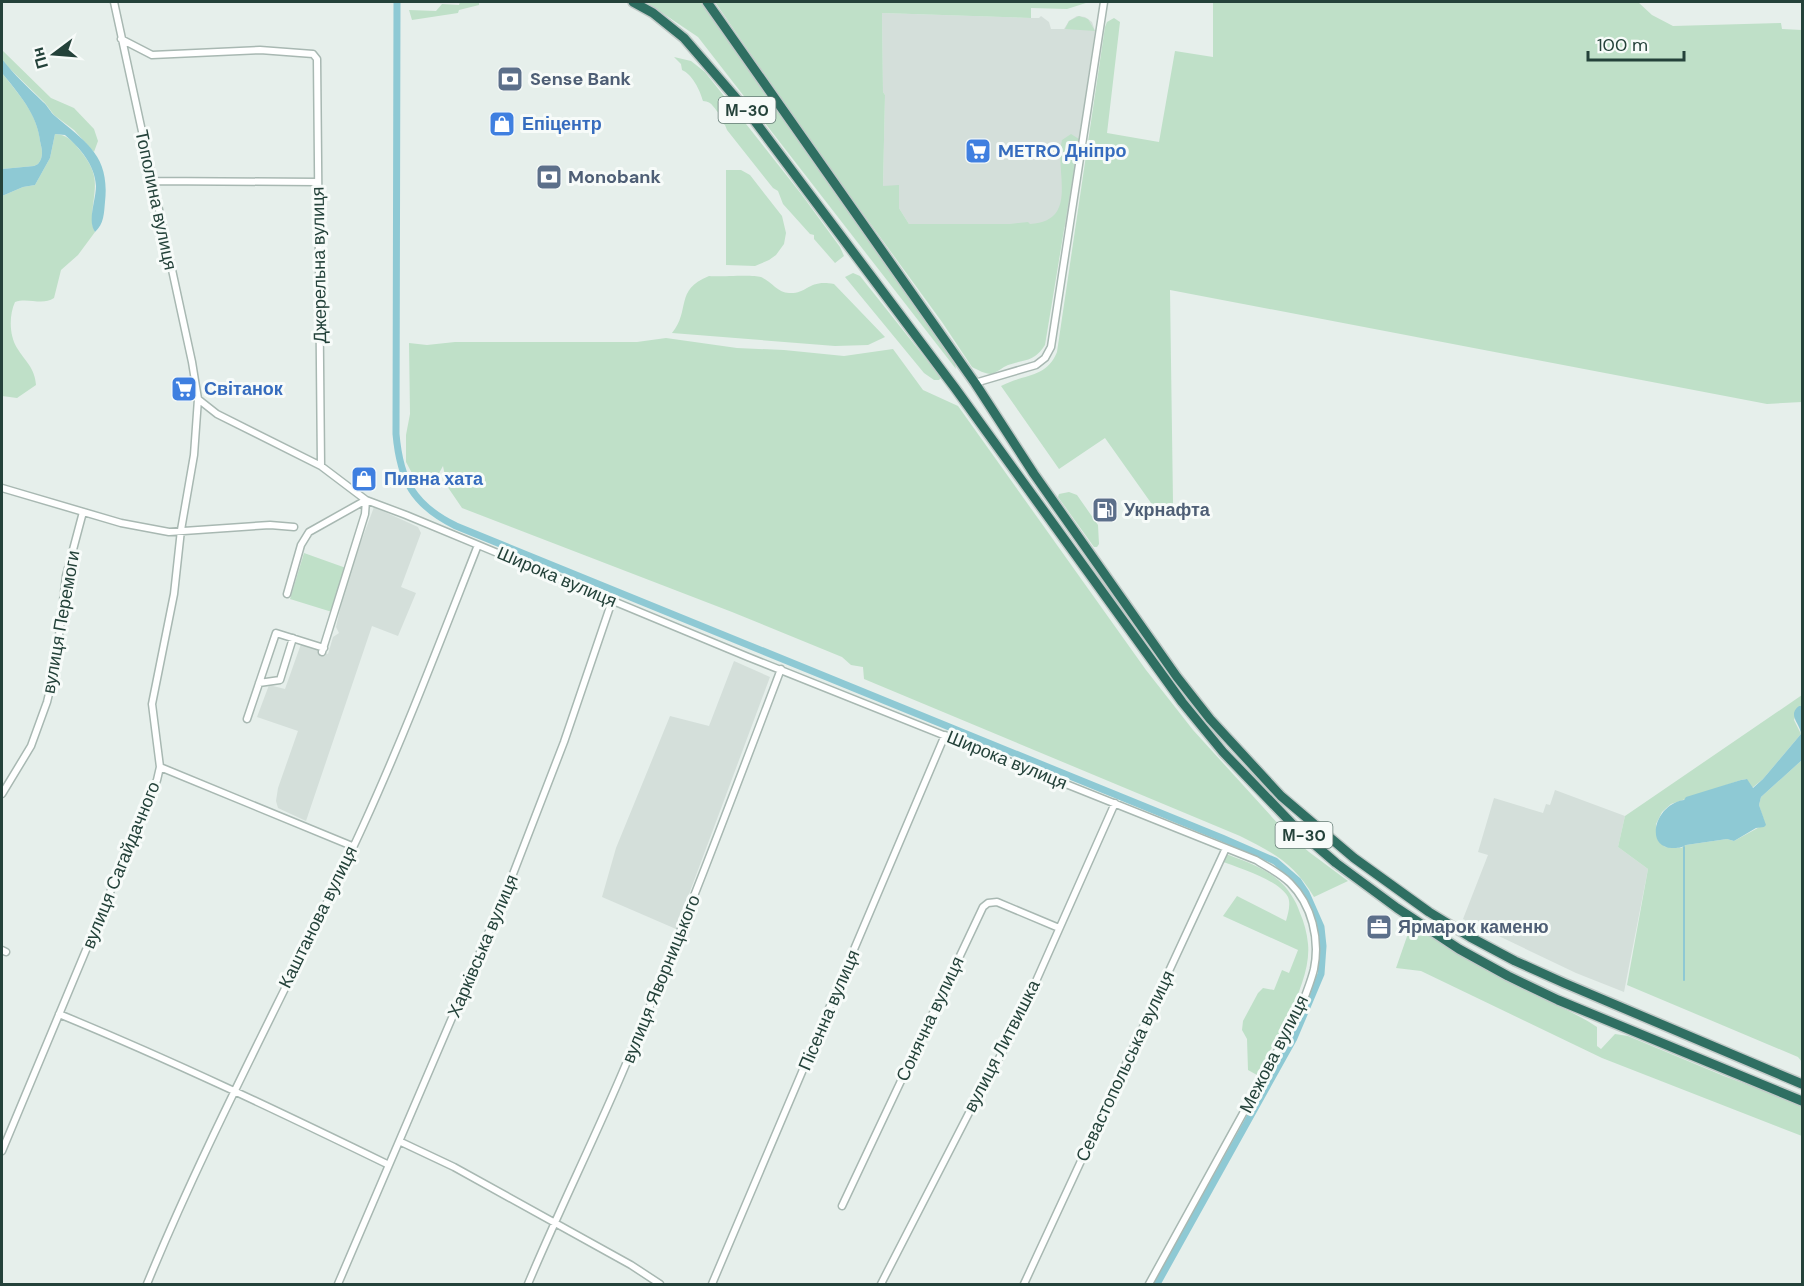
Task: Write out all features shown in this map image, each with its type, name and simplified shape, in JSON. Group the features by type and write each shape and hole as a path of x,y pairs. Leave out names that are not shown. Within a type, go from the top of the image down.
{"highway":[{"name":"М-30","path":"633,2 652,13 684,38 748,112 955,388 1182,702 1223,752 1299,831 1336,863 1427,929 1508,976 1558,1000 1803,1101"},
{"name":"М-30","path":"707,2 975,383 1034,474 1177,678 1281,796 1317,829 1429,912 1506,956 1564,983 1803,1084"},
{"path":"955,388 975,383"}],"street":[{"name":"Тополина вулиця","path":"114,2 198,399"},
{"path":"975,383 1036,365 1045,358 1051,347 1104,2"},
{"name":"Джерельна вулиця","path":"122,39 152,55 260,50 305,52 313,54 317,59 321,466"},
{"path":"152,181 318,182"},
{"path":"181,530 194,455 198,399"},
{"name":"Широка вулиця","path":"198,399 217,414 321,466 366,500 1226,848"},
{"path":"2,488 121,523 169,532 270,525 294,527"},
{"path":"287,594 301,545 309,532 366,500"},
{"path":"248,719 276,633 323,650 365,514 366,500"},
{"name":"вулиця Перемоги","path":"2,794 31,746 47,702 55,669 66,576 83,512"},
{"name":"вулиця Сагайдачного","path":"2,1151 157,780 160,767 152,704 174,594 181,530"},
{"name":"Каштанова вулиця","path":"147,1284 163,1244 362,827 478,545"},
{"name":"Харківська вулиця","path":"338,1284 401,1142 513,876 564,742 612,601"},
{"path":"259,683 280,680 293,638"},
{"name":"вулиця Яворницького","path":"528,1284 689,913 781,669"},
{"name":"Пісенна вулиця","path":"712,1284 945,735"},
{"path":"160,767 352,846"},
{"name":"вулиця Литвишка","path":"881,1284 972,1107 1013,1033 1115,803"},
{"name":"Севастопольська вулиця","path":"1024,1284 1226,848"},
{"name":"Межова вулиця","path":"1149,1284 1301,1008 1314,970 1316,939 1308,909 1299,893 1276,872 1256,860 1226,848"},
{"name":"Сонячна вулиця","path":"842,1206 983,907 993,901 997,902 1059,928"},
{"path":"59,1014 236,1090 389,1165"},
{"path":"401,1142 454,1167 553,1224 631,1265 660,1284"}],"shaded area":[{"path":"882,13 1031,18 1041,16 1049,22 1051,29 1064,29 1069,21 1077,16 1085,17 1092,22 1095,31 1066,227 909,224 899,208 899,186 883,186 885,95 883,92"},
{"path":"374,507 418,527 421,533 401,587 416,593 398,636 372,626 306,821 278,808 276,801 278,788 298,731 257,717 269,685 285,689 301,644 328,654 333,637 339,633 336,627 347,579"},
{"path":"734,661 770,677 676,929 602,897 616,848 670,716 709,726"},
{"path":"1555,790 1625,816 1618,847 1648,869 1624,992 1576,973 1463,919 1488,855 1478,852 1494,798 1543,813 1546,804 1550,805"}],"green space":[{"path":"460,2 479,2 479,5 459,10 458,13 412,20 409,10 436,11 442,4 459,5"},
{"path":"646,2 700,2 955,364 956,369 698,37"},
{"path":"715,2 1089,2 1067,9 1031,8 1031,18 882,13 883,92 885,95 883,186 899,185 899,208 909,224 1028,222 1030,224 1045,221 1055,214 1060,204 1062,140 1071,134 1079,139 1045,345 1037,354 991,374 972,367 821,156"},
{"path":"1213,2 1638,2 1652,15 1673,26 1781,23 1782,29 1802,30 1802,402 1767,404 1170,290 1173,503 1161,517 1105,438 1059,469 1001,386 1041,371 1053,360 1057,352 1105,27 1107,22 1114,18 1120,22 1107,133 1159,142 1175,51 1213,57"},
{"path":"1079,16 1088,19 1095,31 1065,29 1069,21"},
{"path":"2,50 51,98 74,108 94,129 98,141 94,152 74,130 54,115 45,103 8,67 2,59"},
{"path":"674,57 691,61 705,72 802,195 840,247 844,256 835,263 814,239 814,235 810,234 783,204 778,191 773,188 720,121 718,117 721,115 711,104 703,101 695,83 682,70 681,64"},
{"path":"2,73 26,105 35,122 42,153 40,161 34,166 2,169"},
{"path":"55,134 65,136 73,142 92,169 95,183 92,220 95,232 78,255 61,270 54,298 45,301 15,302 11,319 12,337 32,369 36,385 17,398 2,396 2,196 23,187 35,185 50,158"},
{"path":"726,170 741,170 750,175 782,216 786,233 784,244 776,255 755,266 726,265"},
{"path":"853,273 860,276 941,378 939,380 934,380 924,373 845,277"},
{"path":"709,276 761,277 781,291 789,293 795,293 819,283 834,284 885,337 868,345 835,346 672,333 678,325 687,294 698,282"},
{"path":"666,338 737,348 844,356 893,349 923,390 958,406 1146,670 1193,730 1281,827 1309,852 1348,881 1314,897 1291,867 1240,836 864,679 863,667 851,665 842,657 462,508 447,486 443,466 432,486 422,485 414,477 406,462 406,435 410,414 409,343 427,345 455,342 637,342"},
{"path":"1069,492 1077,495 1098,525 1099,544 1097,547 1094,547 1058,497 1059,494"},
{"path":"304,553 346,568 332,612 290,599"},
{"path":"1802,695 1802,706 1799,706 1794,720 1801,734 1763,779 1752,788 1746,779 1671,804 1662,812 1656,824 1659,841 1665,847 1681,848 1686,845 1727,839 1734,841 1765,824 1759,805 1761,797 1802,760 1802,1062 1798,1057 1627,985 1648,869 1618,847 1625,816"},
{"path":"1223,853 1264,870 1284,886 1298,908 1308,940 1308,959 1298,993 1257,1075 1248,1070 1247,1039 1242,1030 1243,1021 1258,993 1263,988 1274,990 1282,970 1289,973 1298,950 1223,916 1237,896 1286,921 1289,903 1283,891 1268,880 1221,861"},
{"path":"1411,925 1498,976 1597,1027 1597,1046 1601,1049 1615,1034 1628,1036 1802,1105 1802,1136 1602,1058 1421,971 1396,968"}],"water":[{"path":"2,59 53,114 86,143 100,162 106,186 105,202 102,222 95,232 92,222 96,186 93,171 81,151 65,135 55,134 50,158 35,185 23,187 2,196 2,169 34,166 40,161 42,153 35,122 26,105 2,73"},
{"path":"1799,706 1802,706 1802,760 1761,797 1759,805 1766,825 1764,827 1756,828 1734,841 1727,839 1672,848 1663,846 1658,841 1656,833 1660,817 1674,803 1741,780 1747,779 1753,788 1763,779 1801,734 1794,716"}],"waterway":[{"path":"397,2 396,434 405,478 419,500 441,518 456,526 1275,861 1298,881 1306,893 1321,927 1323,946 1321,974 1294,1038 1157,1284"},
{"path":"1684,847 1684,980"}],"place":[{"name":"Sense Bank","path":"510,79"},
{"name":"Епіцентр","path":"502,124"},
{"name":"METRO Дніпро","path":"978,151"},
{"name":"Monobank","path":"549,177"},
{"name":"Світанок","path":"184,389"},
{"name":"Пивна хата","path":"364,479"},
{"name":"Укрнафта","path":"1105,510"},
{"name":"Ярмарок каменю","path":"1379,927"}]}
